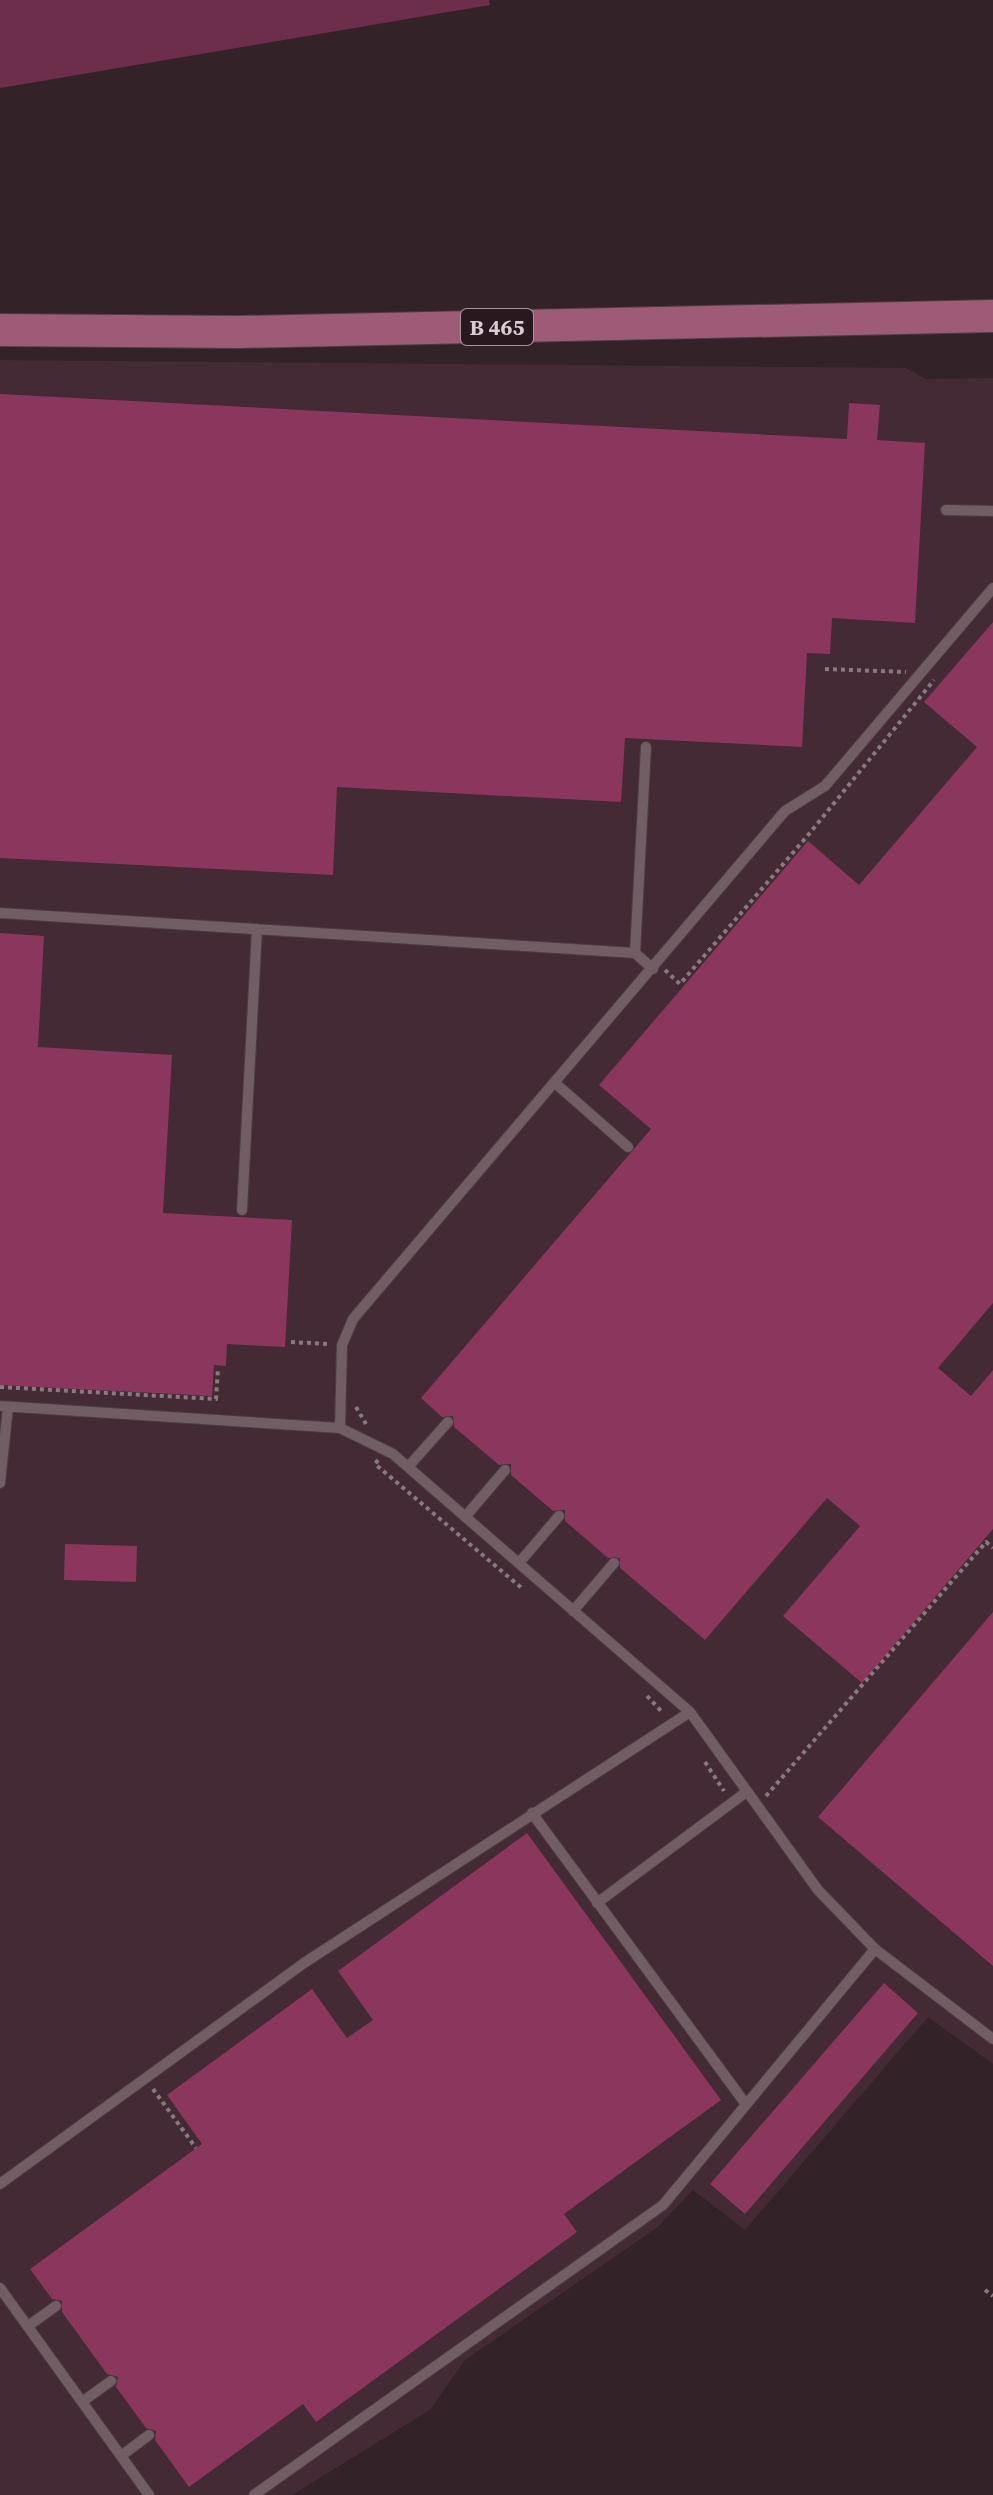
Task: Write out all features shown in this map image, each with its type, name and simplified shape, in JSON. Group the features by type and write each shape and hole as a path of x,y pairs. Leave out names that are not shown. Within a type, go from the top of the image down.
{"main road":[{"name":"B 465","path":"0,330 254,332 993,316"}],"lane":[{"path":"946,510 993,511"},
{"path":"340,1428 342,1345 353,1319 785,811 825,786 993,588"},
{"path":"635,953 646,747"},
{"path":"0,913 635,953 653,969"},
{"path":"242,1210 257,929"},
{"path":"555,1083 628,1147"},
{"path":"0,1483 4,1406 340,1428 393,1454 690,1712 745,1793 818,1890 875,1949 993,2039"},
{"path":"408,1467 448,1422"},
{"path":"465,1517 505,1470"},
{"path":"519,1563 559,1516"},
{"path":"573,1611 614,1563"},
{"path":"0,2184 304,1963 690,1712"},
{"path":"597,1903 745,1793"},
{"path":"532,1813 745,2103"},
{"path":"254,2495 663,2205 875,1949"},
{"path":"1,2292 149,2495"},
{"path":"28,2326 56,2306"},
{"path":"82,2402 111,2381"},
{"path":"121,2456 149,2435"}],"path":[{"path":"680,984 829,808"},
{"path":"291,1342 342,1345"},
{"path":"0,1387 216,1399 218,1368"},
{"path":"753,1804 771,1793 986,1542 993,1548"},
{"path":"641,1690 673,1723"},
{"path":"700,1753 732,1803"},
{"path":"145,2078 196,2148"},
{"path":"985,2290 993,2296"}],"shaded area":[{"path":"0,0 489,0 490,5 0,88"},
{"path":"0,360 906,368 926,379 993,378 993,2064 928,2017 745,2230 693,2190 658,2227 465,2360 430,2410 292,2495 0,2495"}],"building":[{"path":"0,394 847,439 849,403 880,405 877,440 925,443 915,623 832,618 830,654 807,653 802,747 625,738 621,802 337,787 333,875 0,858"},
{"path":"993,622 993,1303 938,1368 971,1396 993,1370 993,1529 862,1683 783,1616 860,1526 827,1498 705,1640 620,1568 620,1558 608,1558 565,1521 565,1510 553,1511 511,1475 511,1464 499,1465 454,1427 453,1416 442,1417 421,1398 651,1129 599,1085 808,841 859,885 977,747 924,702"},
{"path":"0,933 44,936 38,1047 172,1055 163,1213 292,1220 285,1347 227,1344 226,1366 214,1365 212,1396 0,1385"},
{"path":"65,1544 137,1546 136,1582 64,1580"},
{"path":"993,1612 993,1966 818,1817"},
{"path":"527,1833 721,2100 564,2214 577,2232 316,2422 303,2404 189,2487 155,2440 156,2431 146,2428 116,2387 118,2377 107,2374 62,2312 62,2301 52,2299 30,2269 202,2144 167,2095 312,1989 347,2038 373,2020 338,1971"},
{"path":"884,1983 918,2013 745,2214 710,2184"}]}
